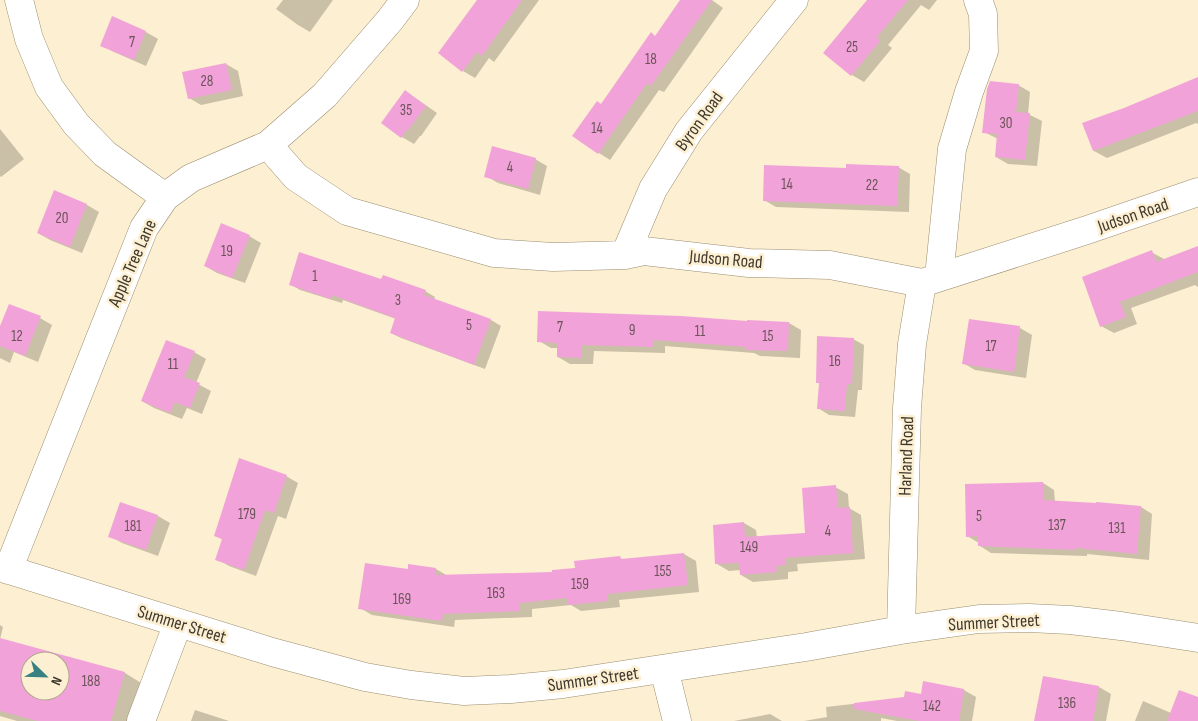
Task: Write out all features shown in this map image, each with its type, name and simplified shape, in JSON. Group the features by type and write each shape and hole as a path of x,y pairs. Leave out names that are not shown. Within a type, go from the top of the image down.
{"street":[{"path":"20,0 30,39 49,87 76,124 105,154 165,196"},
{"name":"Apple Tree Lane","path":"4,569 144,228 165,196 191,178 268,146 325,95 405,0"},
{"name":"Byron Road","path":"625,255 653,190 689,131 794,0"},
{"name":"Harland Road","path":"901,630 907,408 912,344 930,280 952,149 969,92 984,51 983,14 978,0"},
{"name":"Judson Road","path":"268,146 296,177 347,211 494,253 553,257 625,255 644,251 749,263 830,265 930,280 1198,192"},
{"name":"Summer Street","path":"4,569 272,652 365,677 411,686 446,689 511,689 563,684 979,619 1029,618 1070,620 1198,638"},
{"path":"141,721 178,623"},
{"path":"664,669 677,721"}],"building":[{"path":"477,0 522,0 482,56 477,52 462,72 438,53"},
{"path":"680,0 712,0 651,86 647,83 598,154 572,136 597,101 601,104 651,32 655,36"},
{"path":"867,0 908,0 877,37 880,41 851,76 823,53"},
{"path":"112,16 146,31 134,60 100,46"},
{"path":"226,63 232,90 188,99 182,72"},
{"path":"1198,77 1198,111 1093,151 1082,123 1124,108"},
{"path":"990,81 1019,84 1016,112 1030,113 1025,160 995,157 997,134 982,133 987,89"},
{"path":"405,90 426,106 401,138 381,123"},
{"path":"492,146 536,158 528,189 484,177"},
{"path":"846,164 899,166 897,206 763,201 764,165 846,168"},
{"path":"54,190 87,204 70,247 37,233"},
{"path":"221,223 250,235 232,278 204,266"},
{"path":"1198,246 1198,272 1120,302 1126,317 1100,327 1082,277 1152,250 1156,262"},
{"path":"299,252 381,279 383,275 426,290 424,295 491,319 474,365 390,333 395,318 332,295 331,299 289,285"},
{"path":"9,304 41,316 25,356 0,346 0,326"},
{"path":"538,311 789,322 788,351 746,350 746,347 654,340 653,347 582,345 582,358 557,357 557,343 537,342"},
{"path":"969,319 1020,326 1014,372 962,364"},
{"path":"817,336 854,338 852,384 847,384 845,411 817,409 819,383 816,383"},
{"path":"166,340 195,351 184,377 200,383 190,408 175,402 170,413 141,401"},
{"path":"239,458 287,475 274,513 265,510 244,570 215,560 222,539 214,536"},
{"path":"1043,482 1044,500 1141,506 1137,554 1076,548 1076,550 978,546 978,536 966,537 965,484"},
{"path":"836,485 838,508 850,507 853,553 785,558 786,565 776,566 777,572 740,575 739,563 715,564 713,525 744,522 745,537 805,533 802,488"},
{"path":"120,502 158,515 146,550 108,537"},
{"path":"684,553 688,585 608,594 608,601 568,605 567,598 520,603 520,611 443,614 442,621 358,609 365,563 408,569 408,564 436,568 435,575 552,572 552,570 575,568 574,561 620,556 621,559"},
{"path":"0,638 48,651 20,651 20,701 70,701 70,657 125,672 111,721 38,721 0,711"},
{"path":"1043,676 1099,686 1093,721 1034,721"},
{"path":"923,681 964,689 959,721 919,721 854,709 854,703 904,697 905,691 921,694"},
{"path":"1179,690 1198,697 1198,721 1167,721"}]}
